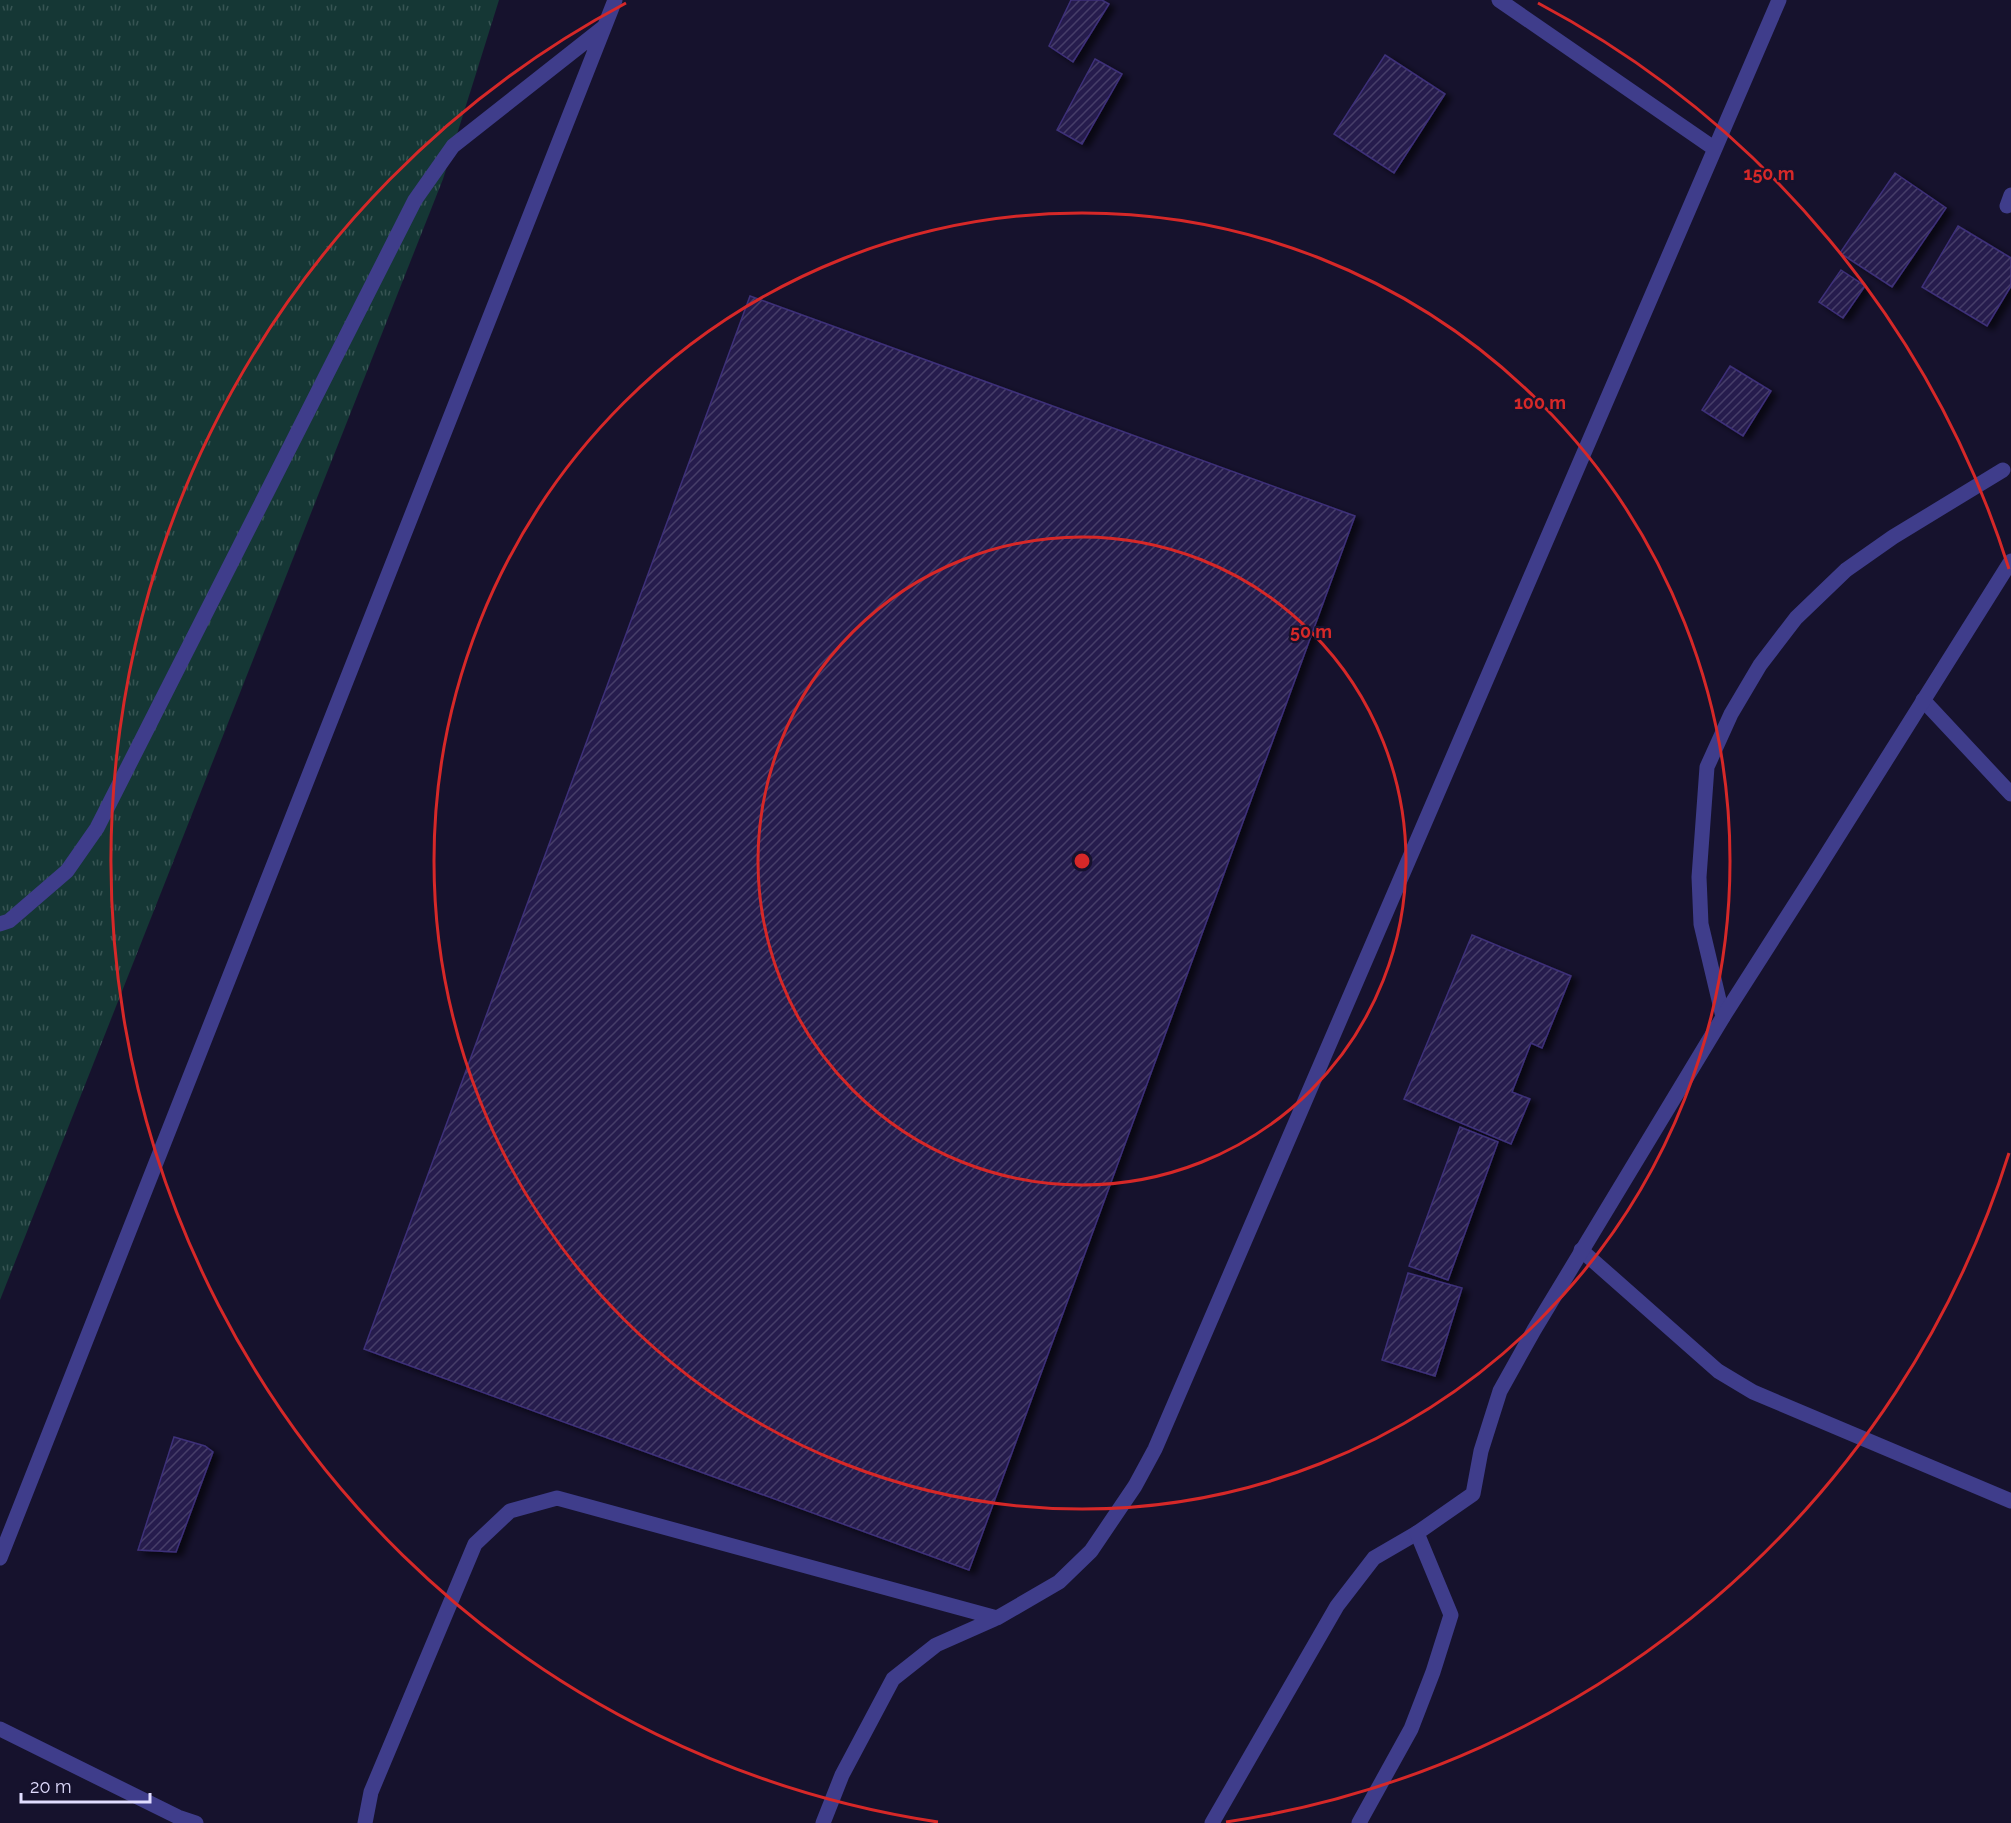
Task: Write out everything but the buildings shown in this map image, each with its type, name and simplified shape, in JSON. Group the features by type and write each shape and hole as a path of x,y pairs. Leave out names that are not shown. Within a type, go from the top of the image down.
{"street":[{"path":"0,1558 615,0"},
{"path":"1499,0 1715,149"},
{"path":"823,1823 843,1775 893,1679 936,1645 997,1618 1059,1582 1090,1551 1136,1486 1155,1449 1779,0"},
{"path":"0,924 9,921 67,871 97,828 415,200 453,146 604,27"},
{"path":"1723,1017 1701,924 1699,877 1707,767 1731,714 1760,665 1796,618 1846,570 1893,537 2003,470"},
{"path":"1212,1823 1337,1606 1374,1558 1417,1533 1473,1494 1481,1451 1500,1391 1581,1250 1723,1017 2011,561"},
{"path":"1923,700 2011,794"},
{"path":"1581,1250 1718,1371 1753,1392 2011,1501"},
{"path":"365,1823 371,1792 475,1544 510,1511 557,1498 997,1618"},
{"path":"1359,1823 1411,1729 1433,1672 1451,1615 1417,1533"},
{"path":"0,1729 178,1817 196,1823"}],"green space":[{"path":"0,0 499,0 443,179 0,1300"}]}
